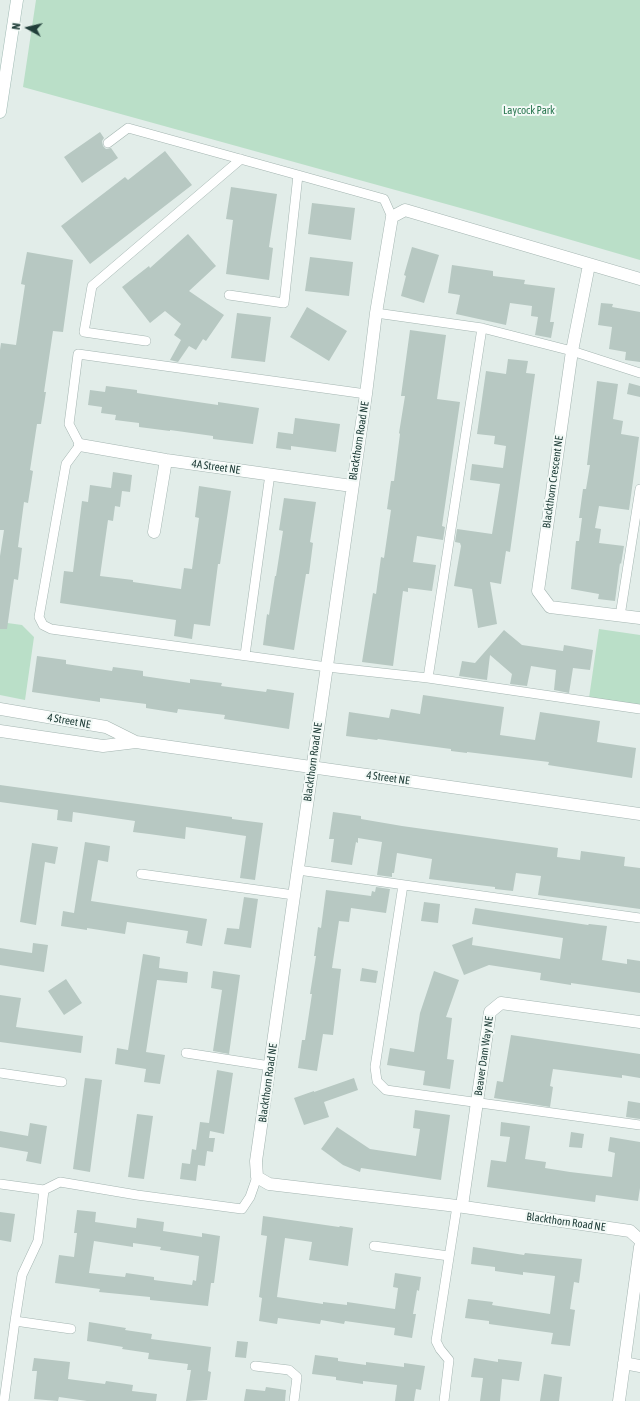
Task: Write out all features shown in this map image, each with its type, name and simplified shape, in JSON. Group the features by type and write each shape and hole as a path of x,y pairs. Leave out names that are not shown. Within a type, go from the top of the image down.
{"street":[{"path":"1,104 17,0"},
{"path":"392,217 405,210 588,265 640,279"},
{"name":"Blackthorn Road NE","path":"392,217 376,313 366,394 256,1161 257,1177 269,1184 460,1206 630,1231 640,1240"},
{"name":"Blackthorn Crescent NE","path":"588,265 572,351 538,591 550,607 640,618"},
{"name":"4A Street NE","path":"80,445 166,460 352,486"},
{"path":"154,532 166,460"},
{"name":"4 Street NE","path":"0,709 106,728 136,742"},
{"name":"4 Street NE","path":"0,731 103,746 136,742 640,814"},
{"name":"Beaver Dam Way NE","path":"460,1206 478,1103 490,1012 501,1003 640,1022"},
{"path":"619,1401 639,1266 640,1247"},
{"path":"624,1363 640,1366"}],"lane":[{"path":"108,143 128,128 384,199 392,217"},
{"path":"146,341 84,332 92,286 241,159"},
{"path":"229,295 284,303 298,175"},
{"path":"376,313 482,328 572,351 640,373"},
{"path":"428,678 482,328"},
{"path":"366,394 78,354 69,424 80,445 66,464 39,617 43,625 50,629 327,667 428,678 640,710"},
{"path":"244,656 270,474"},
{"path":"620,616 640,489"},
{"path":"298,870 640,918"},
{"path":"141,874 294,895"},
{"path":"403,885 375,1067 377,1081 386,1090 640,1125"},
{"path":"186,1052 270,1066"},
{"path":"0,1073 62,1082"},
{"path":"0,1184 44,1190 60,1182 137,1195 242,1209 250,1197 257,1177"},
{"path":"4,1401 22,1275 38,1241 44,1190"},
{"path":"444,1401 449,1360 440,1350 436,1341 449,1256 460,1206"},
{"path":"374,1246 449,1256"},
{"path":"15,1321 71,1329"},
{"path":"255,1366 289,1370 297,1377 294,1401"}],"green space":[{"name":"Laycock Park","path":"36,0 640,0 640,260 475,212 23,87"},
{"path":"0,622 22,625 34,637 25,700 0,695"},
{"path":"599,629 640,635 640,705 589,698"}],"building":[{"path":"100,132 104,138 102,141 103,146 106,149 111,148 118,158 82,183 64,157"},
{"path":"165,151 192,185 90,264 61,226 125,177 128,180"},
{"path":"231,187 277,194 269,247 273,248 269,280 226,274 233,220 226,219"},
{"path":"312,203 355,208 351,240 308,234"},
{"path":"188,234 216,266 189,291 224,315 206,341 203,339 196,350 189,346 178,362 170,360 181,340 174,335 181,324 165,311 150,323 122,287 149,266 150,268"},
{"path":"412,247 439,255 424,303 401,296 406,276 404,275"},
{"path":"27,252 73,260 63,332 53,331 41,424 37,424 30,470 33,471 28,503 24,502 18,547 22,548 18,580 14,579 7,629 0,629 0,556 4,530 0,530 0,350 1,343 16,345 25,285 21,284"},
{"path":"310,257 353,262 349,296 305,291"},
{"path":"452,265 493,271 493,276 525,280 524,284 555,288 550,322 554,322 551,338 535,335 538,317 531,316 532,306 510,303 506,325 456,314 460,295 448,293"},
{"path":"601,303 613,304 612,307 640,312 640,362 625,360 626,352 609,349 612,327 598,325"},
{"path":"307,307 347,331 329,361 290,337"},
{"path":"237,313 271,317 265,362 231,358"},
{"path":"410,330 446,335 437,399 460,402 442,526 445,527 443,540 417,536 413,562 436,565 432,591 408,588 408,592 403,591 393,666 362,662 373,593 376,594 381,557 384,558 391,510 387,509 391,481 394,481 399,433 405,396 401,396"},
{"path":"508,359 528,361 526,373 535,374 510,552 506,551 501,584 490,582 497,624 478,628 472,589 454,586 461,546 460,543 455,542 457,529 492,534 500,484 470,480 472,464 503,468 506,446 494,444 495,436 477,434 486,371 506,374"},
{"path":"597,381 618,384 613,419 623,421 621,434 639,437 629,510 599,506 595,528 601,529 599,543 624,546 621,564 620,563 615,601 598,599 599,594 571,589 576,541 579,541 582,518 579,518 583,489 586,489 590,465 587,465"},
{"path":"629,383 640,386 640,397 627,394"},
{"path":"106,386 137,390 137,393 218,405 218,402 259,408 253,444 213,439 213,436 139,427 139,423 115,420 116,415 101,413 102,407 88,405 90,390 105,392"},
{"path":"295,418 340,424 336,452 291,446 291,450 276,448 278,432 293,434"},
{"path":"113,472 132,475 130,492 122,491 120,507 115,506 113,521 108,520 100,576 133,580 133,582 181,589 184,568 192,569 199,518 195,517 199,486 231,491 220,564 218,564 210,626 194,624 192,639 174,636 176,620 60,603 64,571 73,572 82,501 88,502 90,485 111,488"},
{"path":"284,498 316,502 310,542 313,543 309,574 306,574 294,650 263,645 267,614 269,615 283,531 279,530"},
{"path":"504,630 522,645 563,651 564,645 593,650 590,670 573,668 569,693 554,690 556,670 531,666 527,686 510,684 512,674 490,655 487,680 459,676 462,661 475,663"},
{"path":"37,656 66,660 66,664 112,671 113,667 143,671 143,676 190,683 190,679 222,683 221,686 266,692 267,689 294,693 289,729 224,719 225,715 178,709 177,713 146,708 146,704 100,698 100,702 32,692"},
{"path":"423,695 504,707 500,735 535,740 540,712 600,721 597,742 636,748 632,778 548,765 549,762 451,751 451,749 346,736 349,712 389,718 391,709 420,714"},
{"path":"0,785 232,817 232,819 263,823 255,880 240,878 246,836 186,827 185,839 133,832 135,821 73,812 72,822 57,820 58,810 0,802"},
{"path":"333,812 361,816 361,819 402,826 558,848 557,857 580,860 581,851 625,857 624,866 640,868 640,909 538,895 541,876 516,873 513,891 495,889 495,887 429,879 432,859 397,853 392,877 377,875 382,842 358,838 352,865 331,862 334,839 329,839"},
{"path":"85,842 110,846 108,862 98,860 91,901 207,919 202,946 186,943 188,931 127,922 125,934 87,928 87,930 61,926 63,911 74,913"},
{"path":"32,843 58,847 55,864 45,862 36,925 20,922"},
{"path":"376,887 390,889 386,913 351,908 349,922 339,921 332,968 341,969 333,1035 323,1034 317,1071 298,1068 302,1040 305,1040 312,994 310,994 316,956 314,956 318,927 321,928 326,890 371,896 372,891 375,892"},
{"path":"244,897 258,899 251,948 224,944 227,928 239,929"},
{"path":"424,902 440,904 438,923 421,921"},
{"path":"475,908 588,925 607,926 602,960 627,964 627,959 640,961 640,993 540,980 541,973 489,965 464,975 452,945 473,937 472,945 560,959 563,938 472,924"},
{"path":"33,943 48,945 44,972 0,965 0,948 32,953"},
{"path":"143,954 160,957 159,968 188,972 187,983 157,980 146,1052 165,1055 160,1084 144,1082 146,1069 115,1064 117,1048 128,1050"},
{"path":"362,968 378,971 376,983 360,981"},
{"path":"213,971 240,975 229,1054 213,1051 222,990 211,988"},
{"path":"434,971 459,980 446,1017 452,1018 447,1059 454,1060 450,1089 423,1085 425,1071 387,1065 390,1048 414,1052 420,1013"},
{"path":"66,979 82,1003 64,1015 48,991"},
{"path":"0,995 21,998 16,1027 83,1036 81,1053 0,1042"},
{"path":"511,1035 640,1054 640,1078 622,1075 622,1078 553,1069 550,1086 553,1087 550,1107 494,1098 497,1081 503,1082"},
{"path":"217,1070 233,1073 224,1134 210,1131 209,1138 215,1138 213,1152 207,1151 205,1166 198,1165 196,1181 180,1179 182,1163 190,1164 192,1149 196,1150 200,1122 209,1123"},
{"path":"85,1078 102,1080 90,1172 73,1169"},
{"path":"354,1078 358,1090 324,1102 329,1117 304,1125 294,1098"},
{"path":"628,1101 640,1103 640,1119 626,1117"},
{"path":"415,1110 450,1115 441,1180 361,1168 360,1172 343,1165 321,1149 337,1127 370,1149 416,1156 420,1129 413,1128"},
{"path":"137,1114 153,1116 144,1179 128,1177"},
{"path":"501,1122 530,1126 525,1159 546,1162 545,1168 570,1172 612,1177 615,1153 608,1151 610,1137 640,1142 640,1188 638,1201 596,1195 595,1202 487,1187 491,1160 506,1162 510,1137 500,1136"},
{"path":"30,1123 47,1126 41,1164 26,1161 28,1152 0,1147 0,1131 28,1136"},
{"path":"571,1132 584,1134 582,1148 569,1147"},
{"path":"77,1210 96,1212 95,1222 136,1228 137,1218 164,1222 163,1231 202,1237 202,1233 220,1236 214,1283 211,1283 208,1306 150,1300 150,1297 99,1292 100,1289 55,1283 59,1255 74,1257 77,1233 74,1233","holes":["94,1241 133,1247 133,1243 161,1247 160,1250 199,1256 196,1281 193,1280 192,1285 154,1280 154,1277 126,1273 125,1277 89,1273"]},
{"path":"0,1212 15,1214 11,1242 0,1240"},
{"path":"263,1216 353,1228 348,1266 309,1260 312,1242 285,1238 277,1297 323,1304 323,1302 347,1305 347,1302 395,1309 398,1288 393,1287 395,1273 421,1277 413,1314 416,1314 412,1338 394,1335 395,1328 345,1321 344,1324 321,1320 320,1324 278,1318 277,1324 259,1321 262,1298 259,1297 267,1236 261,1235"},
{"path":"473,1247 524,1255 525,1253 582,1259 579,1283 574,1282 570,1309 575,1310 570,1346 551,1344 553,1333 489,1324 489,1321 465,1318 468,1299 493,1302 492,1305 550,1314 555,1276 523,1272 523,1275 495,1271 495,1267 471,1264"},
{"path":"89,1322 152,1334 151,1339 211,1347 208,1371 211,1372 207,1400 186,1401 191,1370 187,1370 188,1364 148,1359 149,1353 122,1349 123,1347 87,1341"},
{"path":"237,1341 248,1342 246,1358 235,1357"},
{"path":"315,1355 338,1358 338,1361 366,1365 366,1362 404,1367 404,1363 425,1366 421,1390 416,1389 414,1401 395,1401 397,1385 363,1381 363,1384 336,1380 336,1377 312,1374"},
{"path":"34,1358 70,1362 68,1379 105,1384 106,1381 133,1385 132,1391 157,1394 156,1401 87,1401 59,1397 58,1401 34,1399 37,1371 32,1371"},
{"path":"474,1358 498,1362 498,1359 522,1362 519,1381 502,1379 500,1401 480,1401 483,1378 471,1377"},
{"path":"544,1374 562,1377 559,1401 540,1401"},
{"path":"266,1387 286,1390 285,1401 244,1401 246,1389 265,1391"}]}
